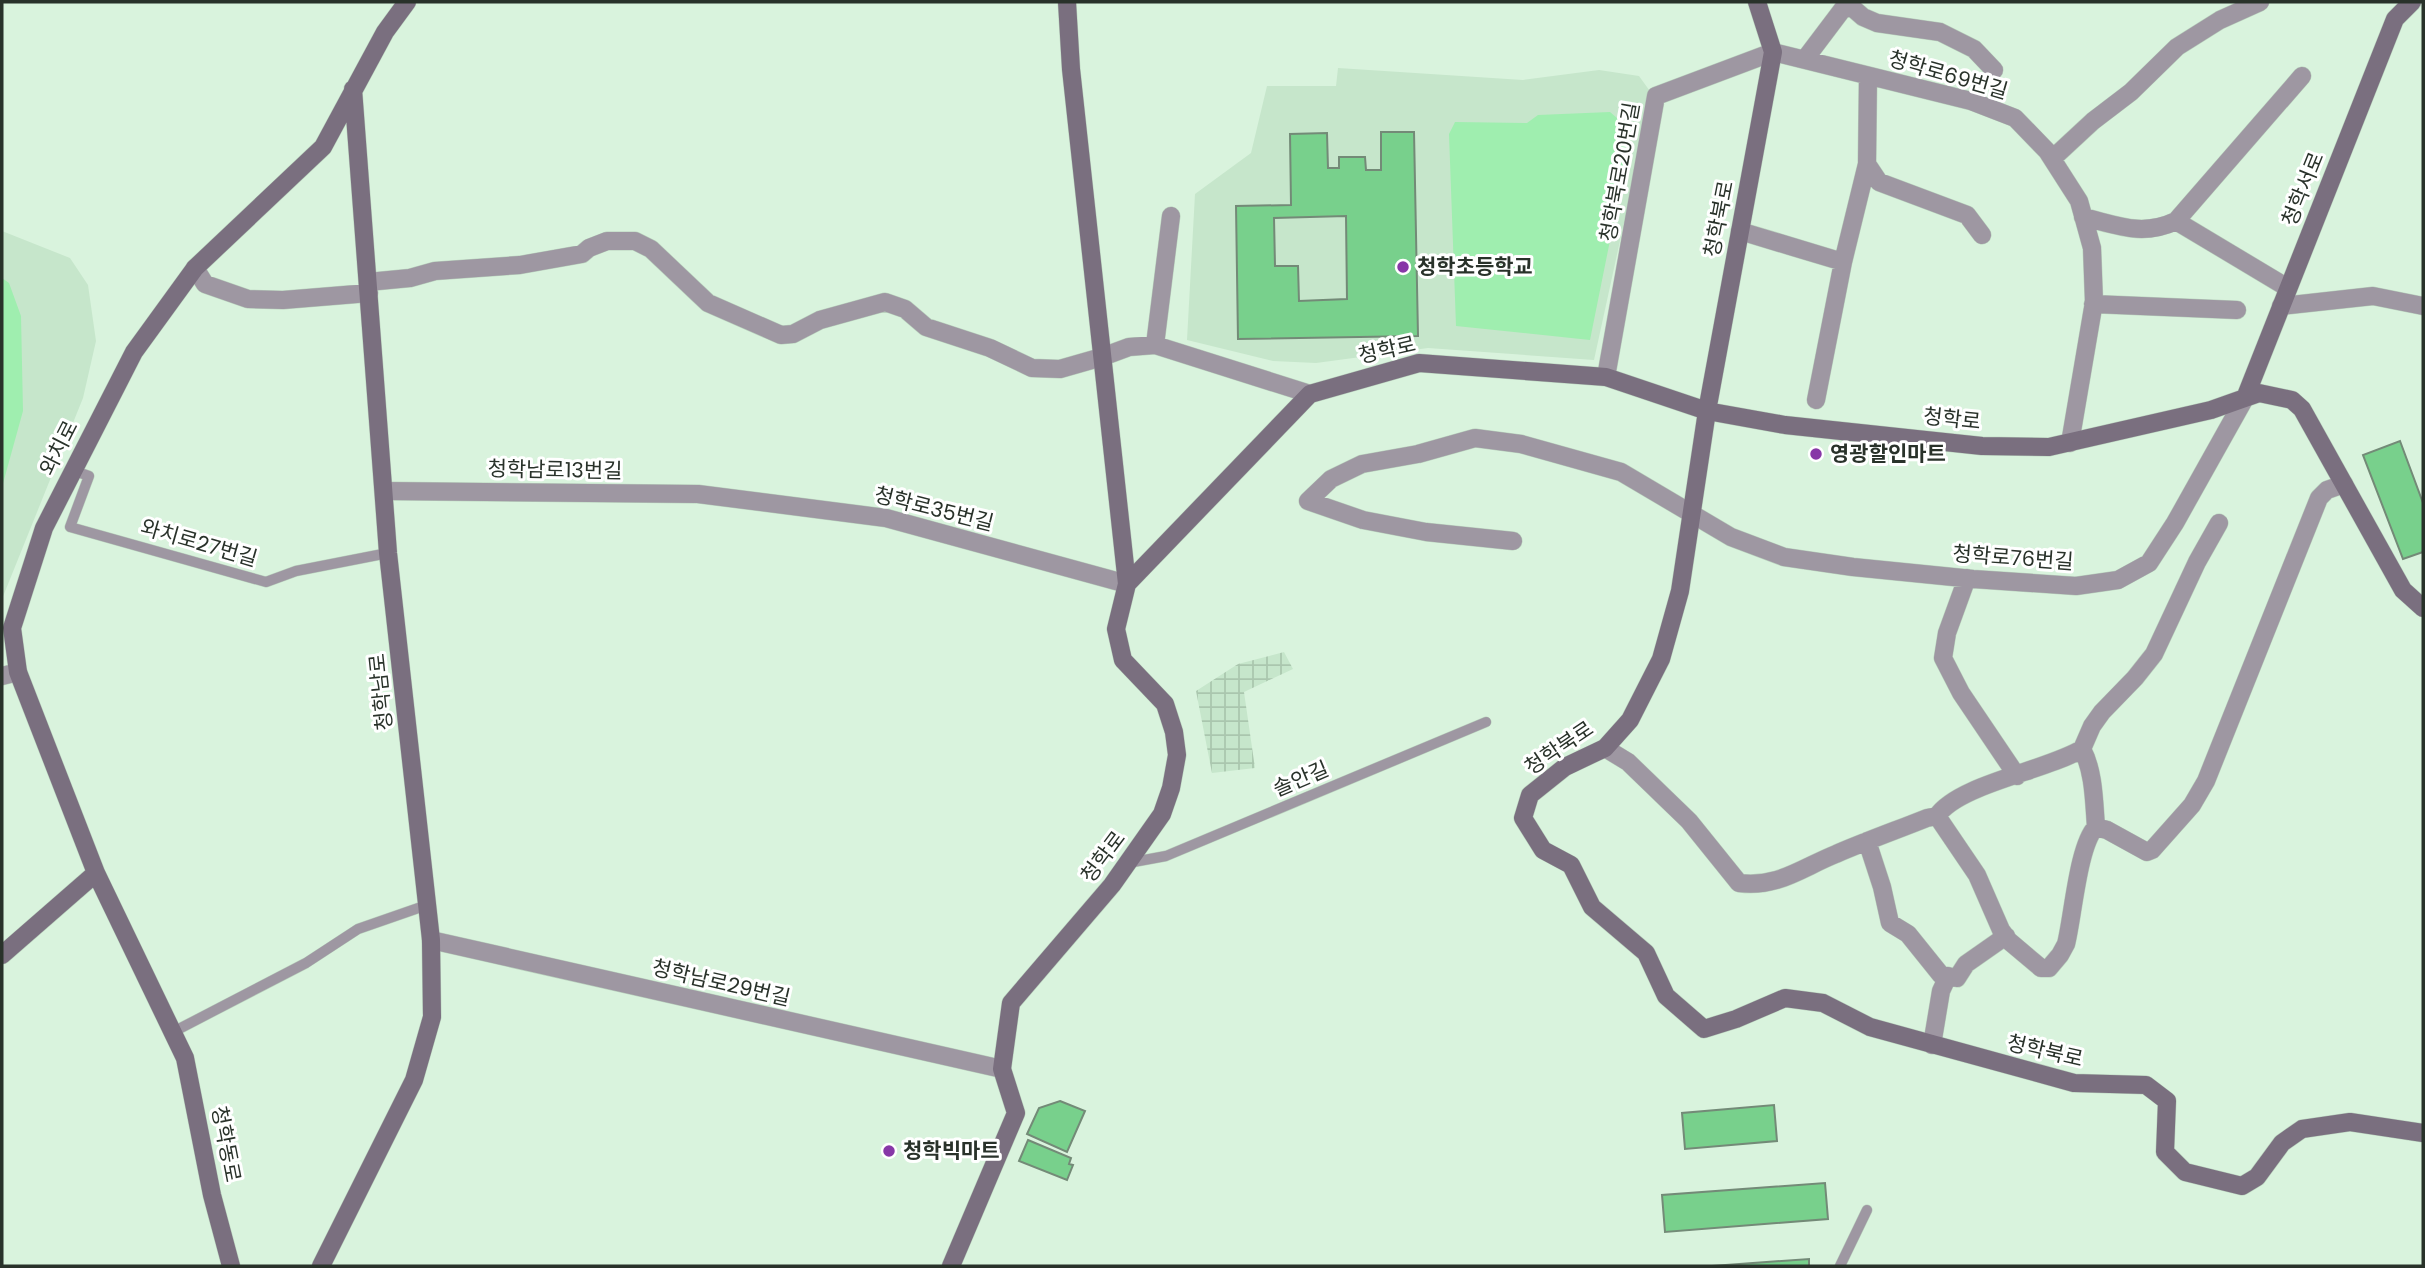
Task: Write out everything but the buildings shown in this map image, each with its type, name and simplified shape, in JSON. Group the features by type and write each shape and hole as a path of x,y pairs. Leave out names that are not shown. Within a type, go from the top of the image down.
{"street":[{"name":"와치로","path":"96,873 10,674 12,628 44,528 134,352 195,268 323,147 385,32 407,2"},
{"path":"1067,2 1127,584"},
{"name":"청학북로","path":"1758,2 1773,52 1707,411 1680,591 1661,659 1630,720 1605,748 1565,767 1530,794 1523,818 1543,850 1571,865 1592,907 1646,953 1666,996 1704,1029 1785,998 1823,1003 1870,1027 2074,1083 2146,1085 2167,1101 2165,1152 2186,1172 2242,1186 2257,1177 2282,1143 2302,1129 2350,1122 2423,1133"},
{"path":"1805,59 1847,2 1863,17 1877,23 1940,32 1975,49 1993,70"},
{"path":"2052,159 2093,121 2131,92 2177,47 2220,20 2260,2"},
{"name":"청학서로","path":"2245,398 2395,19 2412,2"},
{"name":"청학로69번길","path":"1773,52 1971,101 2015,118 2052,159 2079,201 2092,248 2093,304 2070,443"},
{"name":"청학북로20번길","path":"1606,377 1656,96 1773,52"},
{"path":"1816,400 1843,262 1867,164 1868,76"},
{"path":"2083,217 2139,230 2159,229 2176,221 2302,76"},
{"name":"청학남로","path":"321,1266 414,1080 432,1017 431,940 388,553 353,89"},
{"path":"1867,164 1879,182 1967,215 1982,235"},
{"path":"1155,345 1171,216"},
{"path":"2176,221 2288,289"},
{"path":"1740,231 1843,262"},
{"path":"195,268 205,284 248,299 283,300 368,287 435,271 532,263 582,254 607,241 635,241 651,249 708,303 780,335 793,334 820,320 885,302 905,309 926,327 990,348 1032,369 1060,369 1102,358 1129,347 1155,345 1310,394 1127,584"},
{"path":"2281,306 2373,296 2423,306"},
{"path":"2093,304 2236,310"},
{"name":"청학로","path":"1310,394 1419,363 1606,377 1707,411 1785,425 1982,446 2049,447 2211,410 2259,393 2292,400 2302,409 2403,590 2423,608"},
{"name":"청학로76번길","path":"1513,541 1426,532 1363,520 1308,501 1331,479 1362,464 1418,454 1475,438 1521,444 1621,472 1731,537 1784,557 1853,567 2076,586 2118,580 2148,563 2175,523 2245,398"},
{"path":"2096,827 2107,830 2147,852 2152,850 2192,805 2206,781 2319,498 2327,490 2344,484"},
{"name":"청학남로13번길","path":"384,491 698,494 726,498"},
{"name":"청학로35번길","path":"726,498 886,518 1127,584"},
{"path":"1605,748 1628,762 1689,821 1738,883 1761,885 1782,879 1867,841 1937,816 1943,809 1969,794 1996,782 2045,766 2082,749 2092,726 2102,712 2154,654 2197,562 2219,523"},
{"path":"1967,578 1947,633 1943,657 1961,693 2017,776"},
{"name":"청학로","path":"951,1266 1016,1113 1002,1069 1011,1003 1112,885 1162,814 1171,788 1177,755 1174,732 1165,704 1123,660 1116,629 1127,584"},
{"path":"2082,749 2094,796 2096,827"},
{"path":"1937,816 1977,875 2006,936 2043,970 2054,963 2066,944 2083,859 2091,831 2096,827"},
{"path":"1867,841 1882,887 1889,923 1908,934 1941,975 1957,978 1966,964 2006,936"},
{"path":"2,955 96,873"},
{"name":"청학동로","path":"96,873 185,1058 212,1195 231,1266"},
{"name":"청학남로29번길","path":"431,940 1002,1069"},
{"path":"1931,1045 1941,991 1948,976"}],"lane":[{"name":"와치로27번길","path":"72,470 89,476 70,527 266,582 296,571 388,553"},
{"name":"솔안길","path":"1127,863 1166,856 1486,722"},
{"path":"173,1032 286,972 358,929 427,905"},
{"path":"1840,1266 1867,1210"}],"shaded area":[{"name":"청학초등학교","path":"1338,68 1523,80 1599,70 1639,76 1652,94 1594,360 1428,348 1316,363 1273,361 1187,340 1195,194 1251,153 1267,86 1336,86"},
{"path":"2,231 70,258 88,285 96,341 83,398 2,599"},
{"path":"1284,652 1293,669 1244,692 1255,768 1212,773 1196,691 1238,664"}],"green space":[{"path":"1610,112 1632,131 1590,340 1456,326 1449,134 1455,122 1527,123 1538,115"},
{"path":"2,278 9,283 21,316 23,411 2,487"}],"place":[{"name":"청학초등학교","path":"1403,267"},
{"name":"영광할인마트","path":"1816,454"},
{"name":"청학빅마트","path":"889,1151"}]}
